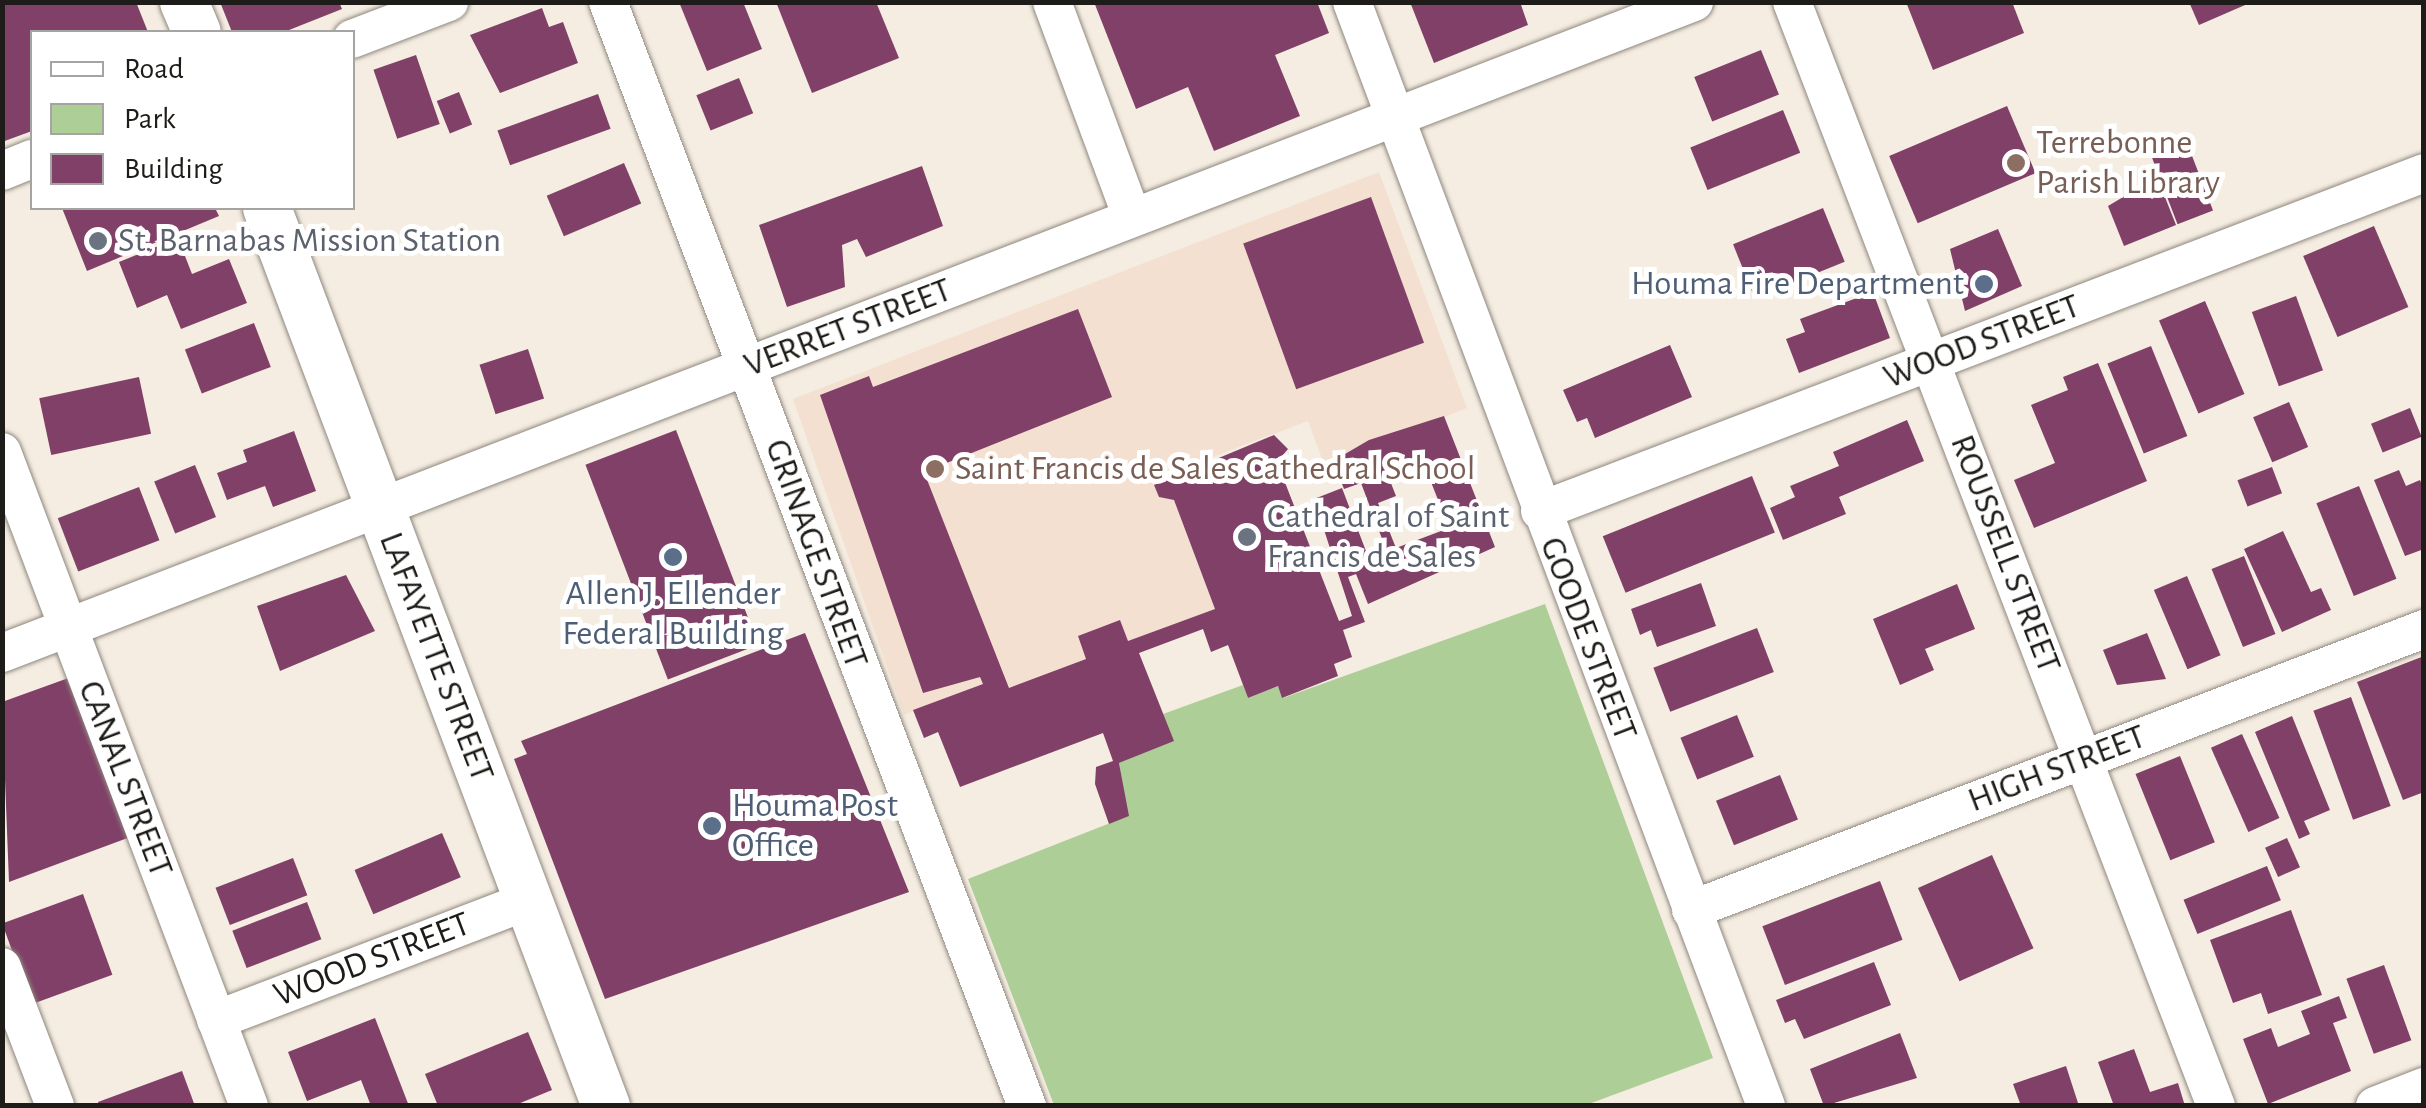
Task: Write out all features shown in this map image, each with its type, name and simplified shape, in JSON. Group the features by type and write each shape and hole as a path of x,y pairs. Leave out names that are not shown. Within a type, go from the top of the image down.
{"street":[{"path":"184,2 196,30"},
{"path":"355,37 449,2"},
{"name":"GRINAGE STREET","path":"608,2 1027,1106"},
{"path":"1052,2 1132,217"},
{"name":"GOODE STREET","path":"1352,2 1391,122 1766,1106"},
{"name":"VERRET STREET","path":"2,653 1132,217 1391,122 1694,2"},
{"name":"ROUSSELL STREET","path":"1792,2 2216,1106"},
{"path":"2,170 30,160"},
{"name":"WOOD STREET","path":"1540,512 2424,173"},
{"name":"LAFAYETTE STREET","path":"267,210 606,1106"},
{"name":"CANAL STREET","path":"2,452 249,1106"},
{"name":"HIGH STREET","path":"1692,910 2424,630"},
{"name":"WOOD STREET","path":"216,1020 528,901"},
{"path":"2,968 55,1106"},
{"path":"2375,1106 2424,1087"}],"shaded area":[{"path":"1379,172 1467,408 1324,464 1308,421 1160,477 1159,497 1174,500 1215,609 1128,641 1120,620 1086,659 1009,688 1000,664 983,671 983,684 904,715 793,399"}],"green space":[{"path":"1545,604 1713,1058 1586,1105 1054,1105 968,879 1128,816 1119,763 1173,741 1163,714 1243,685 1248,698 1278,686 1283,698"}],"building":[{"path":"2,2 136,2 147,30 30,30 30,132 2,142"},
{"path":"220,2 339,2 342,9 289,30 231,30"},
{"path":"679,2 743,2 762,49 707,71"},
{"path":"776,2 876,2 899,58 812,93"},
{"path":"1094,2 1317,2 1329,33 1275,55 1300,116 1214,151 1188,87 1136,109"},
{"path":"1410,2 1520,2 1528,25 1434,63"},
{"path":"1906,2 2012,2 2024,33 1933,70"},
{"path":"2189,2 2252,2 2199,25"},
{"path":"542,8 549,27 563,22 578,63 500,93 470,35"},
{"path":"1761,50 1779,95 1712,121 1694,77"},
{"path":"416,55 440,124 397,139 373,70"},
{"path":"739,78 753,113 711,130 696,95"},
{"path":"459,92 472,124 450,133 437,101"},
{"path":"598,94 611,129 510,165 497,131"},
{"path":"2007,106 2036,173 1918,223 1889,156"},
{"path":"1783,110 1800,153 1708,190 1690,147"},
{"path":"2184,135 2213,211 2178,224 2149,149"},
{"path":"624,163 641,204 564,236 547,196"},
{"path":"922,166 943,226 866,257 857,239 842,245 845,287 787,307 759,225"},
{"path":"2157,177 2176,225 2124,246 2108,206"},
{"path":"1371,197 1424,343 1296,389 1243,244"},
{"path":"1823,208 1845,262 1755,298 1733,244"},
{"path":"63,210 216,210 219,216 87,271"},
{"path":"2374,226 2408,307 2338,337 2303,256"},
{"path":"1998,229 2022,286 1965,311 1950,249"},
{"path":"178,238 192,274 229,259 247,303 181,329 167,295 137,308 119,262"},
{"path":"1873,292 1890,338 1799,373 1786,339 1805,332 1800,319"},
{"path":"2296,296 2323,370 2279,386 2252,312"},
{"path":"2205,301 2244,394 2198,414 2159,321"},
{"path":"1078,309 1112,397 924,472 1009,688 1086,659 1078,636 1120,620 1128,641 1215,609 1174,500 1159,497 1154,485 1274,435 1288,449 1277,462 1339,621 1352,616 1314,499 1342,488 1369,559 1387,552 1361,483 1344,489 1333,461 1369,440 1444,416 1495,547 1368,604 1356,574 1348,577 1365,622 1343,630 1352,657 1334,664 1338,676 1282,698 1278,686 1248,698 1228,645 1211,652 1203,629 1139,653 1174,741 1119,763 1129,816 1109,824 1095,784 1096,767 1113,761 1103,733 960,787 938,732 924,738 913,710 983,684 980,677 923,693 820,395 869,376 873,387","holes":["1422,459 1449,528 1396,548 1378,503 1396,496 1387,473"]},
{"path":"254,323 271,367 202,393 185,350"},
{"path":"1670,345 1692,397 1595,438 1587,418 1577,422 1563,390"},
{"path":"2151,346 2187,436 2144,454 2107,364"},
{"path":"528,349 544,398 496,414 479,365"},
{"path":"2098,363 2147,481 2034,528 2014,480 2055,463 2031,405 2068,390 2063,377"},
{"path":"139,377 151,434 51,455 39,398"},
{"path":"2289,402 2308,447 2272,462 2253,417"},
{"path":"2410,408 2422,437 2383,452 2371,424"},
{"path":"1907,420 1924,461 1839,497 1846,514 1783,540 1770,508 1795,497 1790,486 1839,466 1833,452"},
{"name":"Allen J. Ellender Federal Building","path":"676,430 758,645 668,679 585,465"},
{"path":"294,431 316,491 273,507 265,486 227,500 217,473 247,462 243,450"},
{"path":"195,465 216,517 175,533 154,481"},
{"path":"2272,467 2282,493 2247,506 2237,480"},
{"path":"2399,470 2406,486 2420,480 2424,490 2424,549 2405,556 2374,480"},
{"path":"1752,476 1775,533 1626,593 1603,536"},
{"path":"2359,486 2396,579 2354,596 2316,503"},
{"path":"139,487 159,540 78,571 58,518"},
{"path":"2283,531 2311,592 2321,588 2331,610 2282,632 2244,549"},
{"path":"2244,556 2275,634 2243,647 2212,569"},
{"path":"346,575 375,631 280,671 257,606"},
{"path":"2187,576 2221,655 2187,669 2154,590"},
{"path":"1701,583 1716,626 1657,647 1651,630 1640,635 1631,609"},
{"path":"1957,584 1975,629 1925,649 1934,670 1900,685 1873,619"},
{"path":"1757,628 1774,672 1670,712 1653,668"},
{"name":"Houma Post Office","path":"805,633 909,892 605,999 514,759 527,754 521,741"},
{"path":"2147,633 2166,679 2117,685 2103,650"},
{"path":"2424,656 2424,792 2403,800 2357,682"},
{"path":"74,676 133,836 9,882 2,702"},
{"path":"2351,697 2391,806 2353,820 2313,711"},
{"path":"1737,715 1754,757 1697,780 1680,738"},
{"path":"2292,716 2330,810 2304,821 2310,834 2299,839 2255,732"},
{"path":"2242,734 2279,818 2248,832 2211,748"},
{"path":"2180,756 2215,842 2170,860 2135,774"},
{"path":"1780,775 1798,820 1734,845 1716,801"},
{"path":"442,833 461,877 373,914 355,870"},
{"path":"2287,838 2300,867 2278,877 2265,848"},
{"path":"1992,855 2033,948 1959,981 1918,888"},
{"path":"293,858 307,895 230,925 216,888"},
{"path":"2267,866 2281,900 2197,934 2184,900"},
{"path":"1880,881 1903,940 1785,985 1762,926"},
{"path":"83,894 112,975 32,1004 2,923"},
{"path":"307,902 321,939 247,968 232,931"},
{"path":"2291,910 2322,995 2268,1014 2261,993 2233,1003 2210,940"},
{"path":"1874,962 1891,1005 1804,1039 1795,1019 1785,1023 1776,1000"},
{"path":"2384,965 2411,1040 2374,1054 2346,979"},
{"path":"2339,996 2347,1018 2333,1023 2351,1071 2268,1104 2243,1039 2271,1028 2278,1047 2310,1034 2301,1011"},
{"path":"375,1018 409,1106 371,1106 361,1080 307,1101 288,1052"},
{"path":"528,1032 552,1090 513,1106 438,1106 425,1074"},
{"path":"1900,1033 1917,1078 1824,1106 1810,1069"},
{"path":"2134,1049 2150,1092 2178,1083 2185,1106 2114,1106 2098,1062"},
{"path":"2066,1066 2079,1106 2021,1106 2013,1084"},
{"path":"182,1071 195,1106 99,1106 98,1102"}],"place":[{"name":"Terrebonne Parish Library","path":"2016,163"},
{"name":"St. Barnabas Mission Station","path":"98,241"},
{"name":"Houma Fire Department","path":"1984,284"},
{"name":"Saint Francis de Sales Cathedral School","path":"935,469"},
{"name":"Cathedral of Saint Francis de Sales","path":"1247,537"},
{"name":"Allen J. Ellender Federal Building","path":"673,557"},
{"name":"Houma Post Office","path":"712,826"}]}
